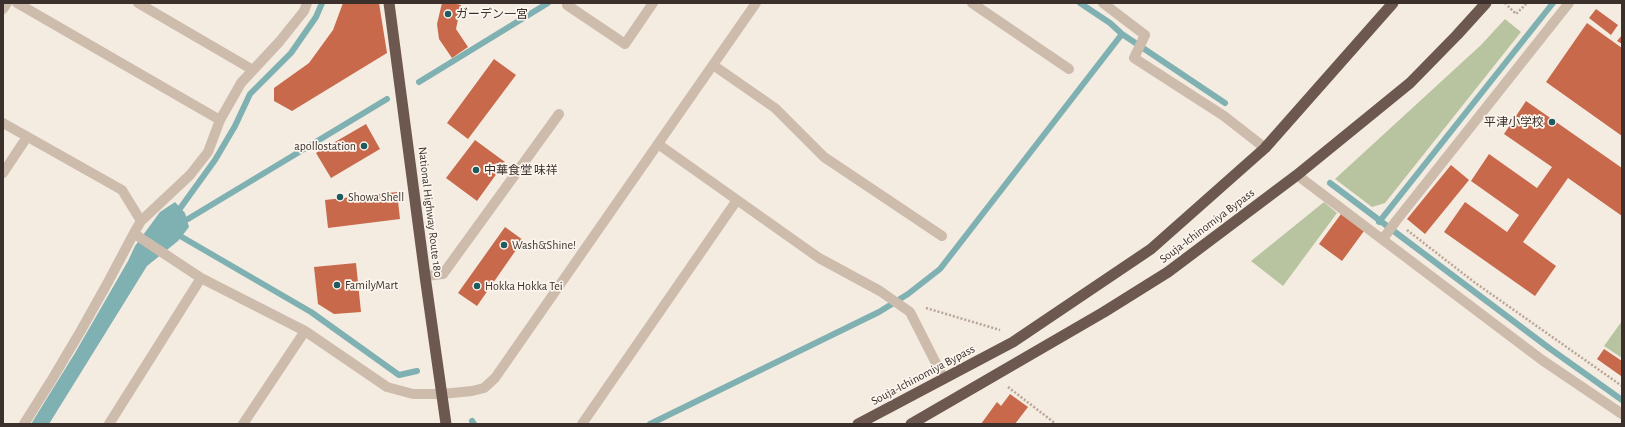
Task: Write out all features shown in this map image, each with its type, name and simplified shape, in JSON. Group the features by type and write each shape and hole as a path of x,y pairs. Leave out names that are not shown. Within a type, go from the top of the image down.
{"highway":[{"name":"National Highway Route 180","path":"389,3 446,424"},
{"name":"Souja-Ichinomiya Bypass","path":"858,424 1013,342 1151,249 1265,148 1393,3"},
{"name":"Souja-Ichinomiya Bypass","path":"911,424 1104,312 1168,272 1297,175 1410,82 1457,35 1486,3"}],"street":[{"path":"3,9 7,3"},
{"path":"17,3 220,120"},
{"path":"138,3 253,70"},
{"path":"24,424 56,375 138,236 141,221 190,175 208,152 220,120 241,83 280,41 304,11 307,3"},
{"path":"567,5 625,44 653,3"},
{"path":"972,3 1069,69"},
{"path":"1103,3 1145,35 1134,58 1224,116 1265,148"},
{"path":"1385,236 1569,3"},
{"path":"138,236 201,278 305,331 387,387 413,394 442,394 484,388 496,378 713,65 753,4"},
{"path":"713,65 775,108 824,157 942,236"},
{"path":"425,276 443,274 558,114"},
{"path":"3,123 122,190 141,221"},
{"path":"3,173 27,137"},
{"path":"658,144 819,258 880,291 910,312 944,379"},
{"path":"1297,175 1385,236 1542,360 1622,414"},
{"path":"582,424 737,200"},
{"path":"109,424 201,278"},
{"path":"243,424 305,331"}],"path":[{"path":"1505,3 1516,14 1527,3"},
{"path":"1395,222 1474,282 1622,386"},
{"path":"920,307 1007,332"},
{"path":"1008,387 1056,424"}],"green space":[{"path":"1505,19 1521,32 1385,203 1372,207 1335,179 1481,45"},
{"path":"1324,202 1337,213 1283,286 1251,261"},
{"path":"1622,321 1622,358 1604,346"}],"water":[{"path":"175,202 185,213 189,227 178,241 147,266 49,424 31,424 75,353 128,261 135,246 160,212"}],"building":[{"path":"343,3 379,3 387,53 292,111 274,101 274,88 309,63 333,30"},
{"path":"442,3 461,5 456,29 468,47 452,58 439,39 437,24"},
{"path":"1596,9 1618,25 1611,35 1589,18"},
{"path":"1587,23 1622,48 1622,136 1546,82"},
{"path":"1622,35 1622,44 1617,41"},
{"path":"494,59 516,75 468,139 447,123"},
{"path":"1526,101 1622,168 1622,216 1568,178 1523,242 1556,266 1535,296 1444,232 1465,202 1507,232 1519,215 1471,181 1489,154 1537,188 1552,167 1504,134"},
{"path":"366,124 380,149 331,178 316,153"},
{"name":"中華食堂 味祥","path":"475,140 505,162 477,201 446,178"},
{"path":"1451,165 1469,180 1425,234 1407,219"},
{"path":"397,192 400,219 328,228 325,200"},
{"path":"1341,214 1364,231 1342,261 1319,244"},
{"path":"505,227 523,240 477,306 458,293"},
{"name":"FamilyMart","path":"356,263 361,312 334,314 318,304 314,267"},
{"path":"1604,349 1622,361 1621,376 1597,359"},
{"path":"1010,394 1028,407 1015,424 981,424 997,402 1001,406"}],"waterway":[{"path":"176,214 215,160 235,126 250,94 291,53 316,17 322,3"},
{"path":"419,82 548,3"},
{"path":"1080,3 1110,23 1122,34 1225,103"},
{"path":"1379,222 1553,3"},
{"path":"650,424 879,312 908,294 940,269 1122,34"},
{"path":"179,222 188,219 387,99"},
{"path":"1330,183 1549,348 1622,400"},
{"path":"175,233 311,312 399,375 417,371"}],"place":[{"name":"ガーデン一宮","path":"448,14"},
{"name":"平津小学校","path":"1552,122"},
{"name":"apollostation","path":"364,146"},
{"name":"中華食堂 味祥","path":"476,170"},
{"name":"Showa Shell","path":"340,197"},
{"name":"Wash&Shine!","path":"504,245"},
{"name":"FamilyMart","path":"337,285"},
{"name":"Hokka Hokka Tei","path":"477,286"}]}
